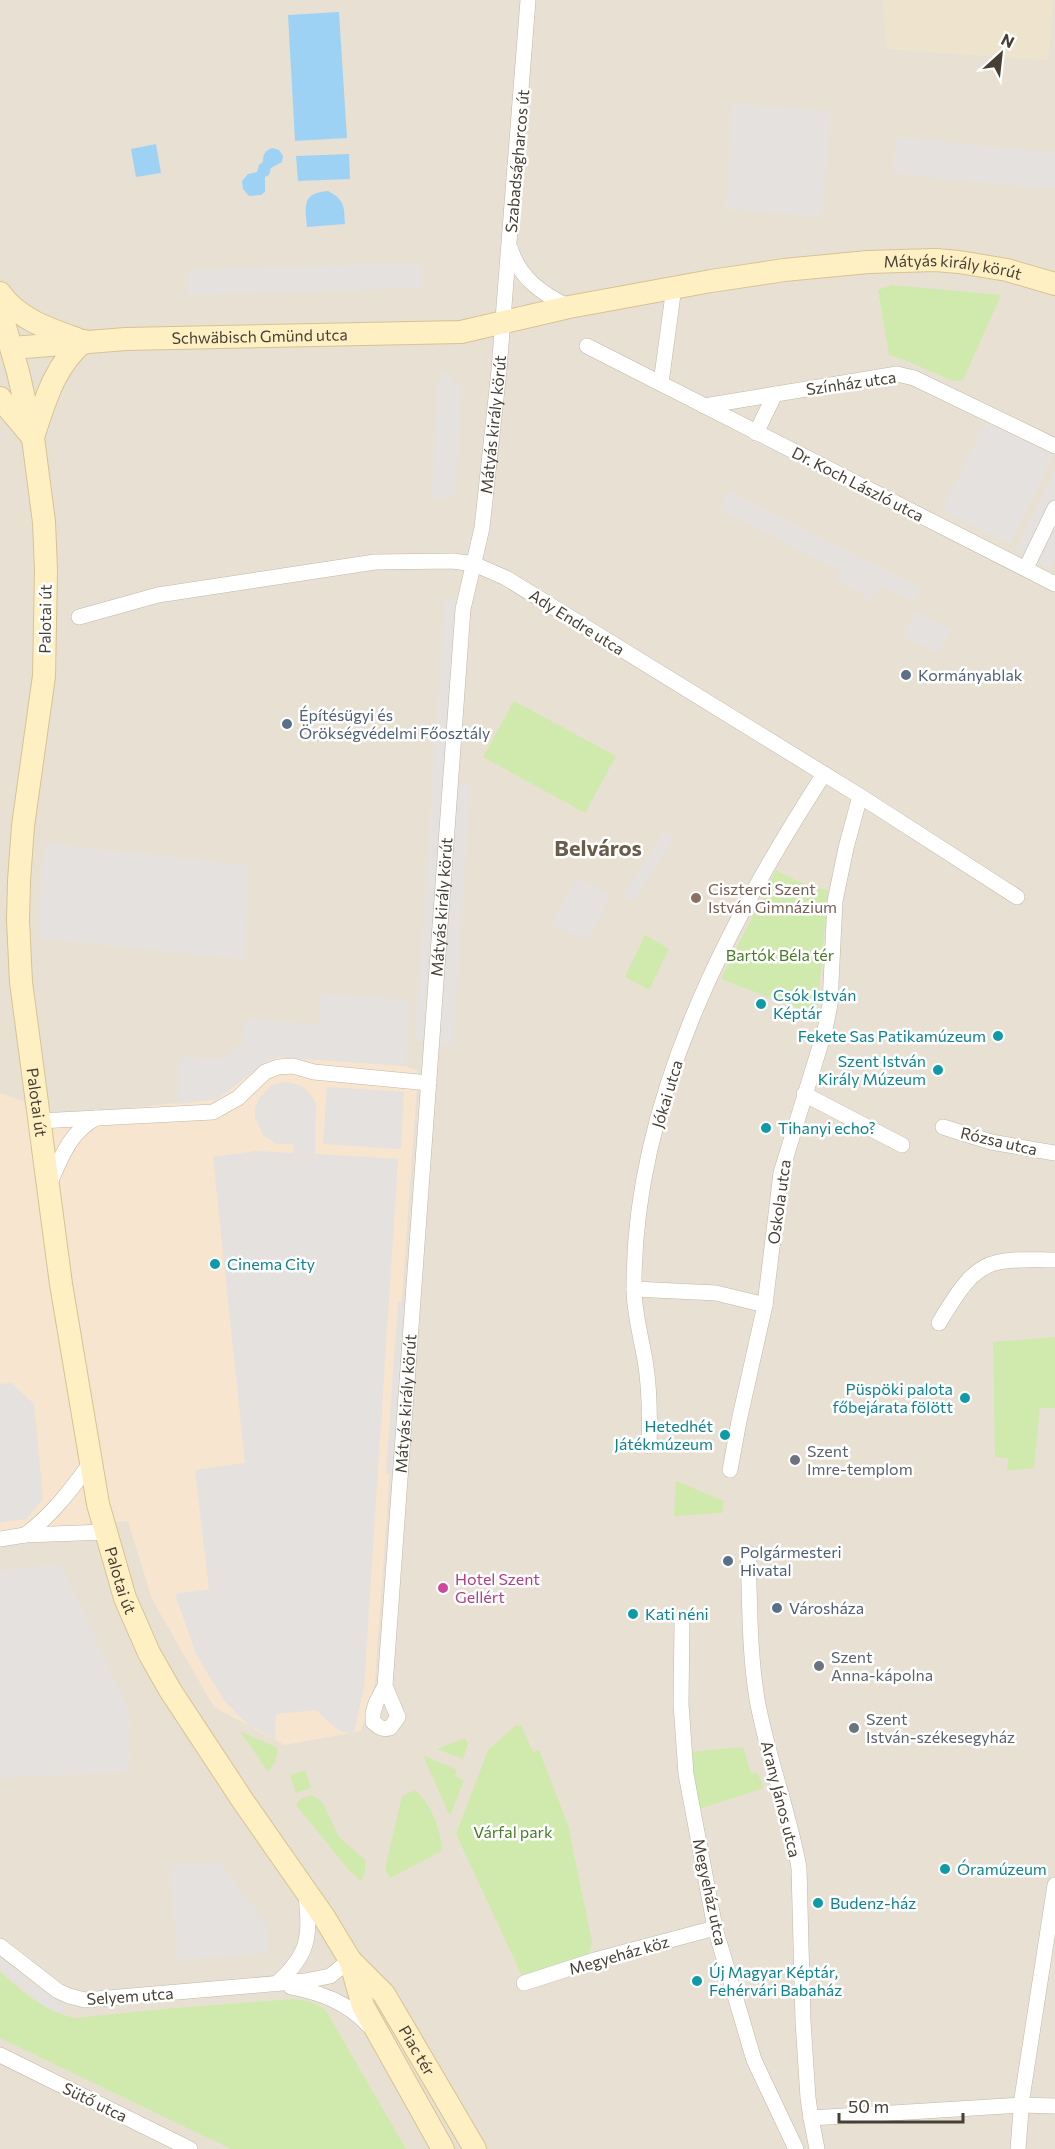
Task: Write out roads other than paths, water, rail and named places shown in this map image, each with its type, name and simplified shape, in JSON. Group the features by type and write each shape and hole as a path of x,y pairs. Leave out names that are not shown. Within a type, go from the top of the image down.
{"main road":[{"name":"Mátyás király körút","path":"504,321 674,287 784,270 868,262 934,260 1007,270 1055,284"},
{"path":"0,293 16,310 37,324 84,341 73,351 55,377 33,438"},
{"name":"Palotai út","path":"0,309 6,349 33,438 44,522 46,641 44,676 23,826 19,880 21,982 48,1188 90,1464 125,1598 149,1653 192,1724 278,1851"},
{"name":"Schwäbisch Gmünd utca","path":"6,349 126,339 461,332 504,321"},
{"path":"0,398 33,438"},
{"name":"Piac tér","path":"278,1851 305,1887 350,1960 384,1994 475,2149"},
{"name":"Piac tér","path":"350,1960 363,2006 443,2149"}],"street":[{"name":"Szabadságharcos út","path":"504,321 528,0"},
{"path":"510,248 519,268 533,285 569,307"},
{"path":"661,383 674,287"},
{"name":"Mátyás király körút","path":"385,1686 463,609 482,528 504,321"},
{"name":"Dr. Koch László utca","path":"587,346 1055,584"},
{"name":"Színház utca","path":"704,406 897,374 914,378 1055,446"},
{"path":"752,431 775,394"},
{"path":"1026,568 1055,508"},
{"name":"Ady Endre utca","path":"79,617 158,595 375,562 453,561 474,564 506,578 860,796 1017,897"},
{"name":"Jókai utca","path":"649,1446 650,1395 636,1321 634,1289 637,1228 657,1122 670,1076 689,1025 735,926 824,774"},
{"name":"Oskola utca","path":"730,1470 765,1305 781,1173 819,1049 830,1004 835,901 860,796"},
{"path":"39,1121 213,1112 238,1098 265,1072 278,1067 293,1066 314,1072 429,1083"},
{"path":"804,1094 902,1145"},
{"path":"48,1188 57,1165 76,1133 82,1126 97,1117"},
{"name":"Rózsa utca","path":"944,1127 991,1142 1055,1153"},
{"path":"939,1323 968,1281 992,1263 1055,1260"},
{"path":"634,1289 716,1293 765,1305"},
{"path":"25,1535 57,1507 90,1464"},
{"path":"0,1539 25,1535 106,1532"},
{"name":"Arany János utca","path":"748,1552 757,1700 795,1844 799,1869 803,2021 808,2098 818,2149"},
{"name":"Megyeház utca","path":"682,1622 681,1704 686,1774 715,1928 754,2060 796,2149"},
{"path":"1018,2149 1021,2106 1055,1885"},
{"path":"277,1983 298,1962 305,1943 309,1926 305,1887"},
{"name":"Megyeház köz","path":"524,1983 596,1960 715,1928"},
{"name":"Selyem utca","path":"0,1946 58,1991 85,2000 330,1976 350,1960"},
{"name":"Selyem utca","path":"277,1983 342,2003 358,2015 381,2039"},
{"name":"Sütő utca","path":"0,2055 190,2149"},
{"path":"811,2118 1055,2106"}],"water":[{"path":"339,12 347,138 295,141 288,15"},
{"path":"156,144 161,173 136,177 131,149"},
{"path":"273,148 279,150 283,156 282,162 271,168 269,175 265,177 265,192 261,195 249,196 243,189 242,181 248,174 257,172 265,153"},
{"path":"349,154 350,179 298,181 296,156"},
{"path":"328,191 341,201 345,224 307,227 306,206 309,197"}],"place":[{"name":"Kormányablak","path":"906,675"},
{"name":"Építésügyi és Örökségvédelmi Főosztály","path":"287,724"},
{"name":"Ciszterci Szent István Gimnázium","path":"696,898"},
{"name":"Csók István Képtár","path":"761,1004"},
{"name":"Fekete Sas Patikamúzeum","path":"998,1036"},
{"name":"Szent István Király Múzeum","path":"938,1070"},
{"name":"Tihanyi echo?","path":"766,1128"},
{"name":"Cinema City","path":"215,1264"},
{"name":"Püspöki palota főbejárata fölött","path":"965,1398"},
{"name":"Hetedhét Játékmúzeum","path":"725,1435"},
{"name":"Szent Imre-templom","path":"795,1460"},
{"name":"Polgármesteri Hivatal","path":"728,1561"},
{"name":"Hotel Szent Gellért","path":"443,1588"},
{"name":"Városháza","path":"777,1608"},
{"name":"Kati néni","path":"633,1614"},
{"name":"Szent Anna-kápolna","path":"819,1666"},
{"name":"Szent István-székesegyház","path":"854,1728"},
{"name":"Óramúzeum","path":"945,1869"},
{"name":"Budenz-ház","path":"818,1903"},
{"name":"Új Magyar Képtár, Fehérvári Babaház","path":"697,1981"}],"district":[{"name":"Belváros","path":"598,848"}],"park label":[{"name":"Bartók Béla tér","path":"780,955"},
{"name":"Várfal park","path":"513,1832"}]}
